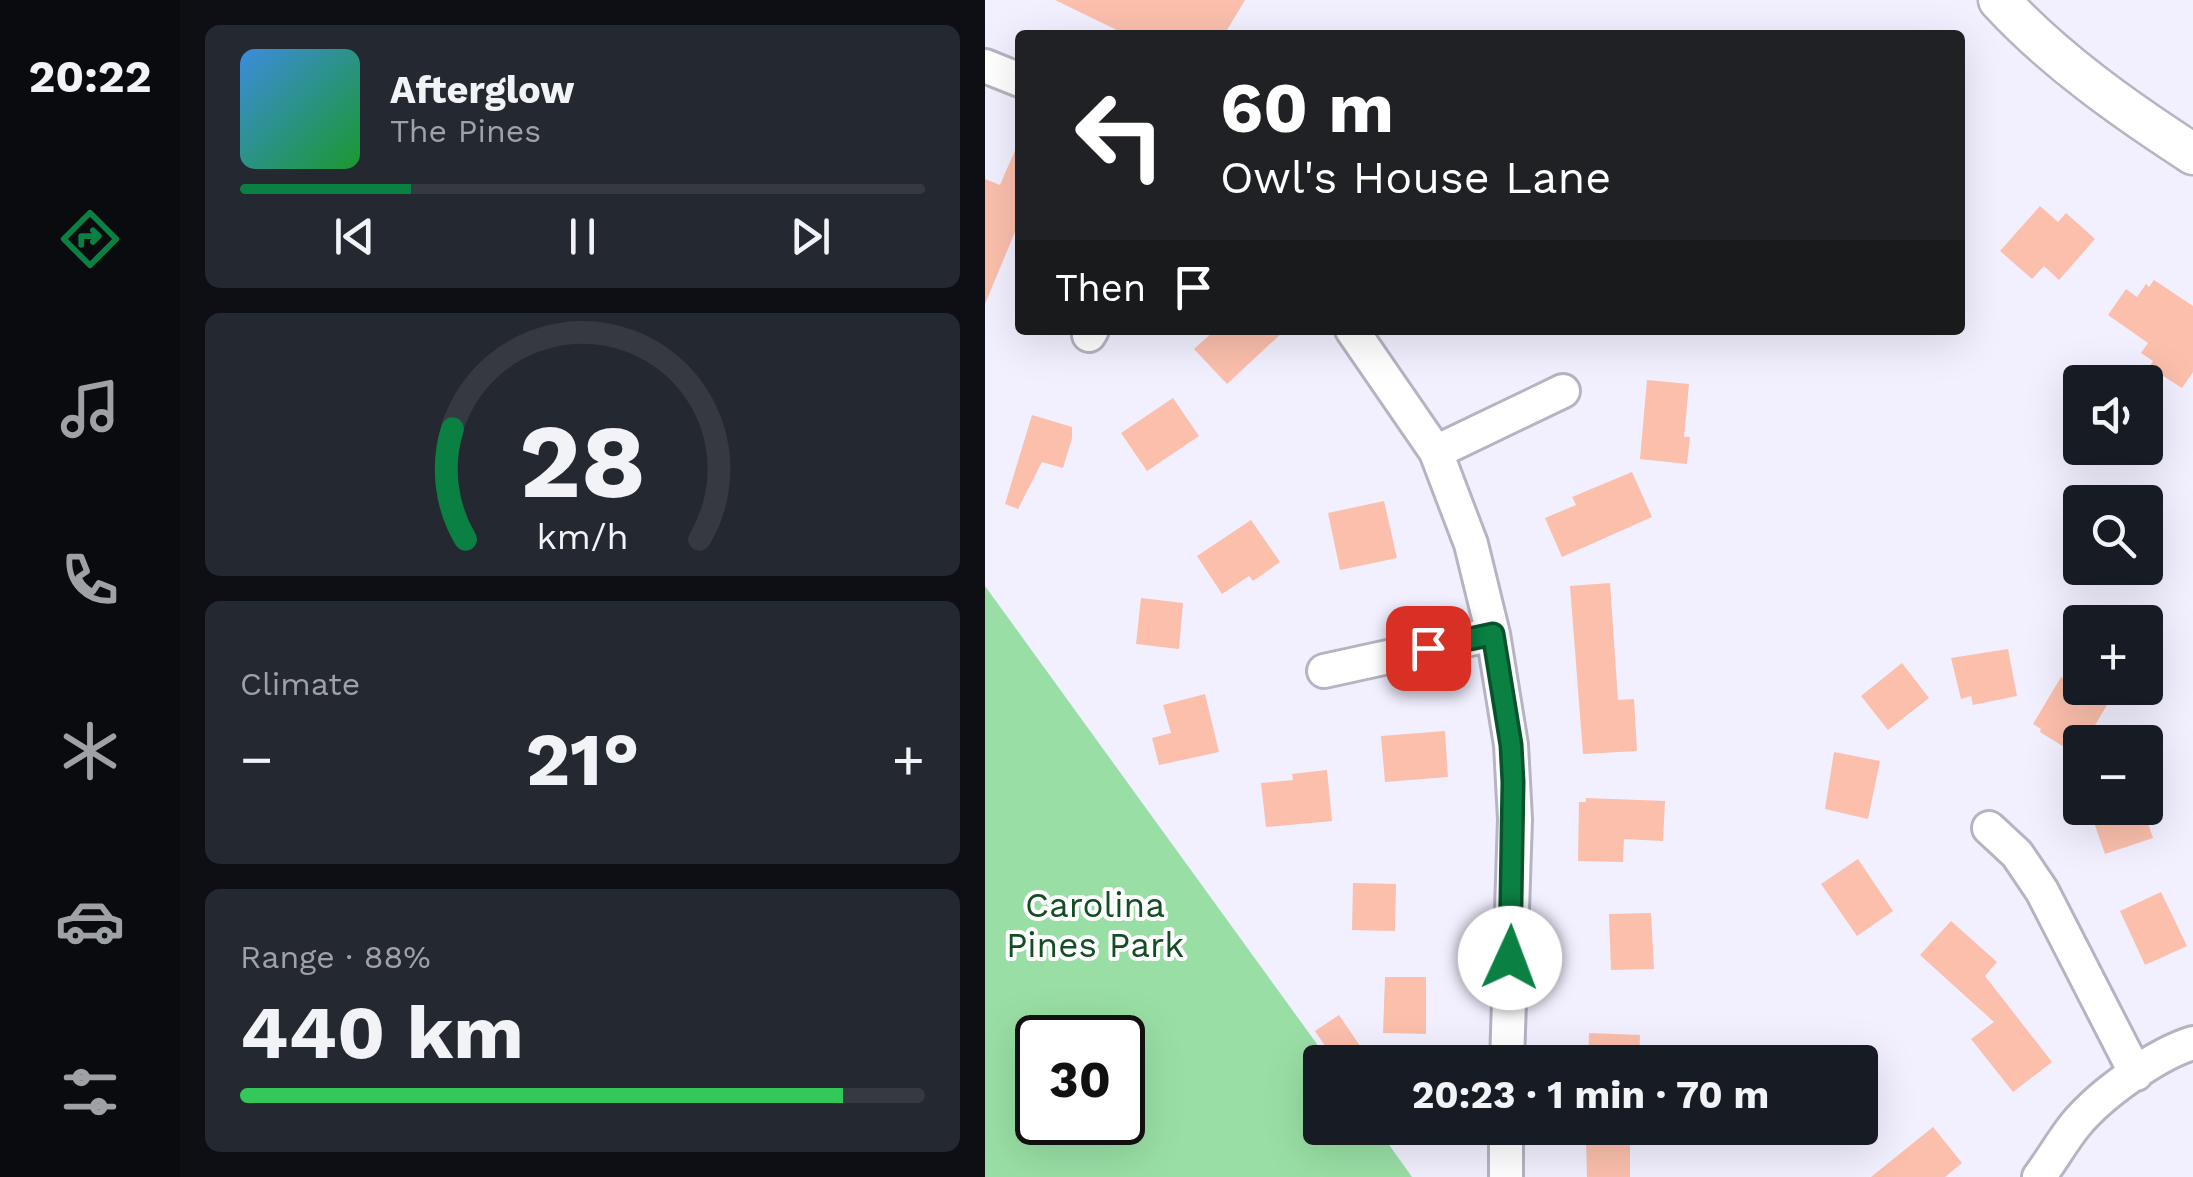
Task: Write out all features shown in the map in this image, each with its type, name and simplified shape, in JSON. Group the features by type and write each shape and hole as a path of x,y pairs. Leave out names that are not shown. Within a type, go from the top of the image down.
{"street":[{"path":"1999,0 2019,22 2087,78 2193,154"},
{"path":"985,66 1015,78"},
{"path":"1355,335 1436,452 1471,544 1493,634 1511,745 1515,819 1508,1045"},
{"path":"1436,452 1563,391"},
{"path":"1324,671 1493,634"},
{"path":"1989,828 2017,854 2043,891 2136,1074"},
{"path":"2039,1177 2077,1122 2136,1074 2193,1043"},
{"path":"1506,1145 1507,1177"}],"green space":[{"name":"Carolina Pines Park","path":"985,586 1318,1045 1303,1045 1303,1145 1389,1145 1412,1177 985,1177"}],"building":[{"path":"1055,0 1245,0 1227,30 1117,30"},
{"path":"1015,150 1015,232 985,304 985,179 1000,185"},
{"path":"2040,206 2058,222 2066,213 2095,239 2059,280 2044,266 2032,279 2000,251"},
{"path":"2154,280 2193,306 2193,372 2182,388 2163,376 2163,365 2150,365 2153,361 2141,353 2148,343 2108,315 2126,289 2137,297 2146,284 2149,287"},
{"path":"1209,335 1280,335 1227,384 1194,349"},
{"path":"1647,380 1689,384 1684,437 1690,437 1687,464 1640,459"},
{"path":"1173,398 1199,436 1147,471 1121,433"},
{"path":"1032,415 1072,427 1072,438 1063,468 1042,462 1018,509 1005,504"},
{"path":"1632,472 1652,517 1562,557 1545,518 1576,505 1572,497"},
{"path":"1384,501 1397,558 1340,570 1328,513"},
{"path":"1251,520 1280,562 1253,581 1249,576 1222,594 1197,556"},
{"path":"1610,583 1618,700 1634,699 1637,751 1583,754 1570,586"},
{"path":"1141,598 1183,603 1179,649 1136,644"},
{"path":"2008,649 2017,696 1973,705 1971,696 1961,699 1951,658"},
{"path":"1902,663 1929,698 1888,730 1861,696"},
{"path":"2061,677 2063,705 2107,705 2095,725 2063,725 2063,746 2033,724"},
{"path":"1205,694 1219,752 1159,765 1152,738 1171,733 1163,705"},
{"path":"1445,731 1448,777 1385,782 1381,736"},
{"path":"1834,752 1880,761 1868,819 1825,809"},
{"path":"1327,770 1332,821 1266,827 1261,783 1293,780 1292,774"},
{"path":"1586,798 1665,801 1663,841 1624,839 1623,862 1578,861 1579,802 1586,802"},
{"path":"2095,825 2149,825 2153,838 2105,854"},
{"path":"1858,859 1893,911 1857,936 1821,884"},
{"path":"1353,883 1396,884 1395,931 1352,930"},
{"path":"2161,892 2187,946 2145,965 2120,911"},
{"path":"1651,913 1654,969 1611,970 1609,914"},
{"path":"1951,921 1997,962 1985,976 2052,1062 2013,1092 1971,1039 1994,1022 1920,955"},
{"path":"1385,977 1426,977 1426,1034 1383,1033"},
{"path":"1339,1015 1359,1045 1324,1045 1315,1031"},
{"path":"1589,1033 1640,1035 1640,1045 1589,1045"},
{"path":"1933,1127 1962,1163 1945,1177 1871,1177"},
{"path":"1586,1145 1630,1145 1630,1177 1587,1177"}],"route":[{"path":"1428,648 1493,634 1511,745 1515,819 1510,958"}]}
